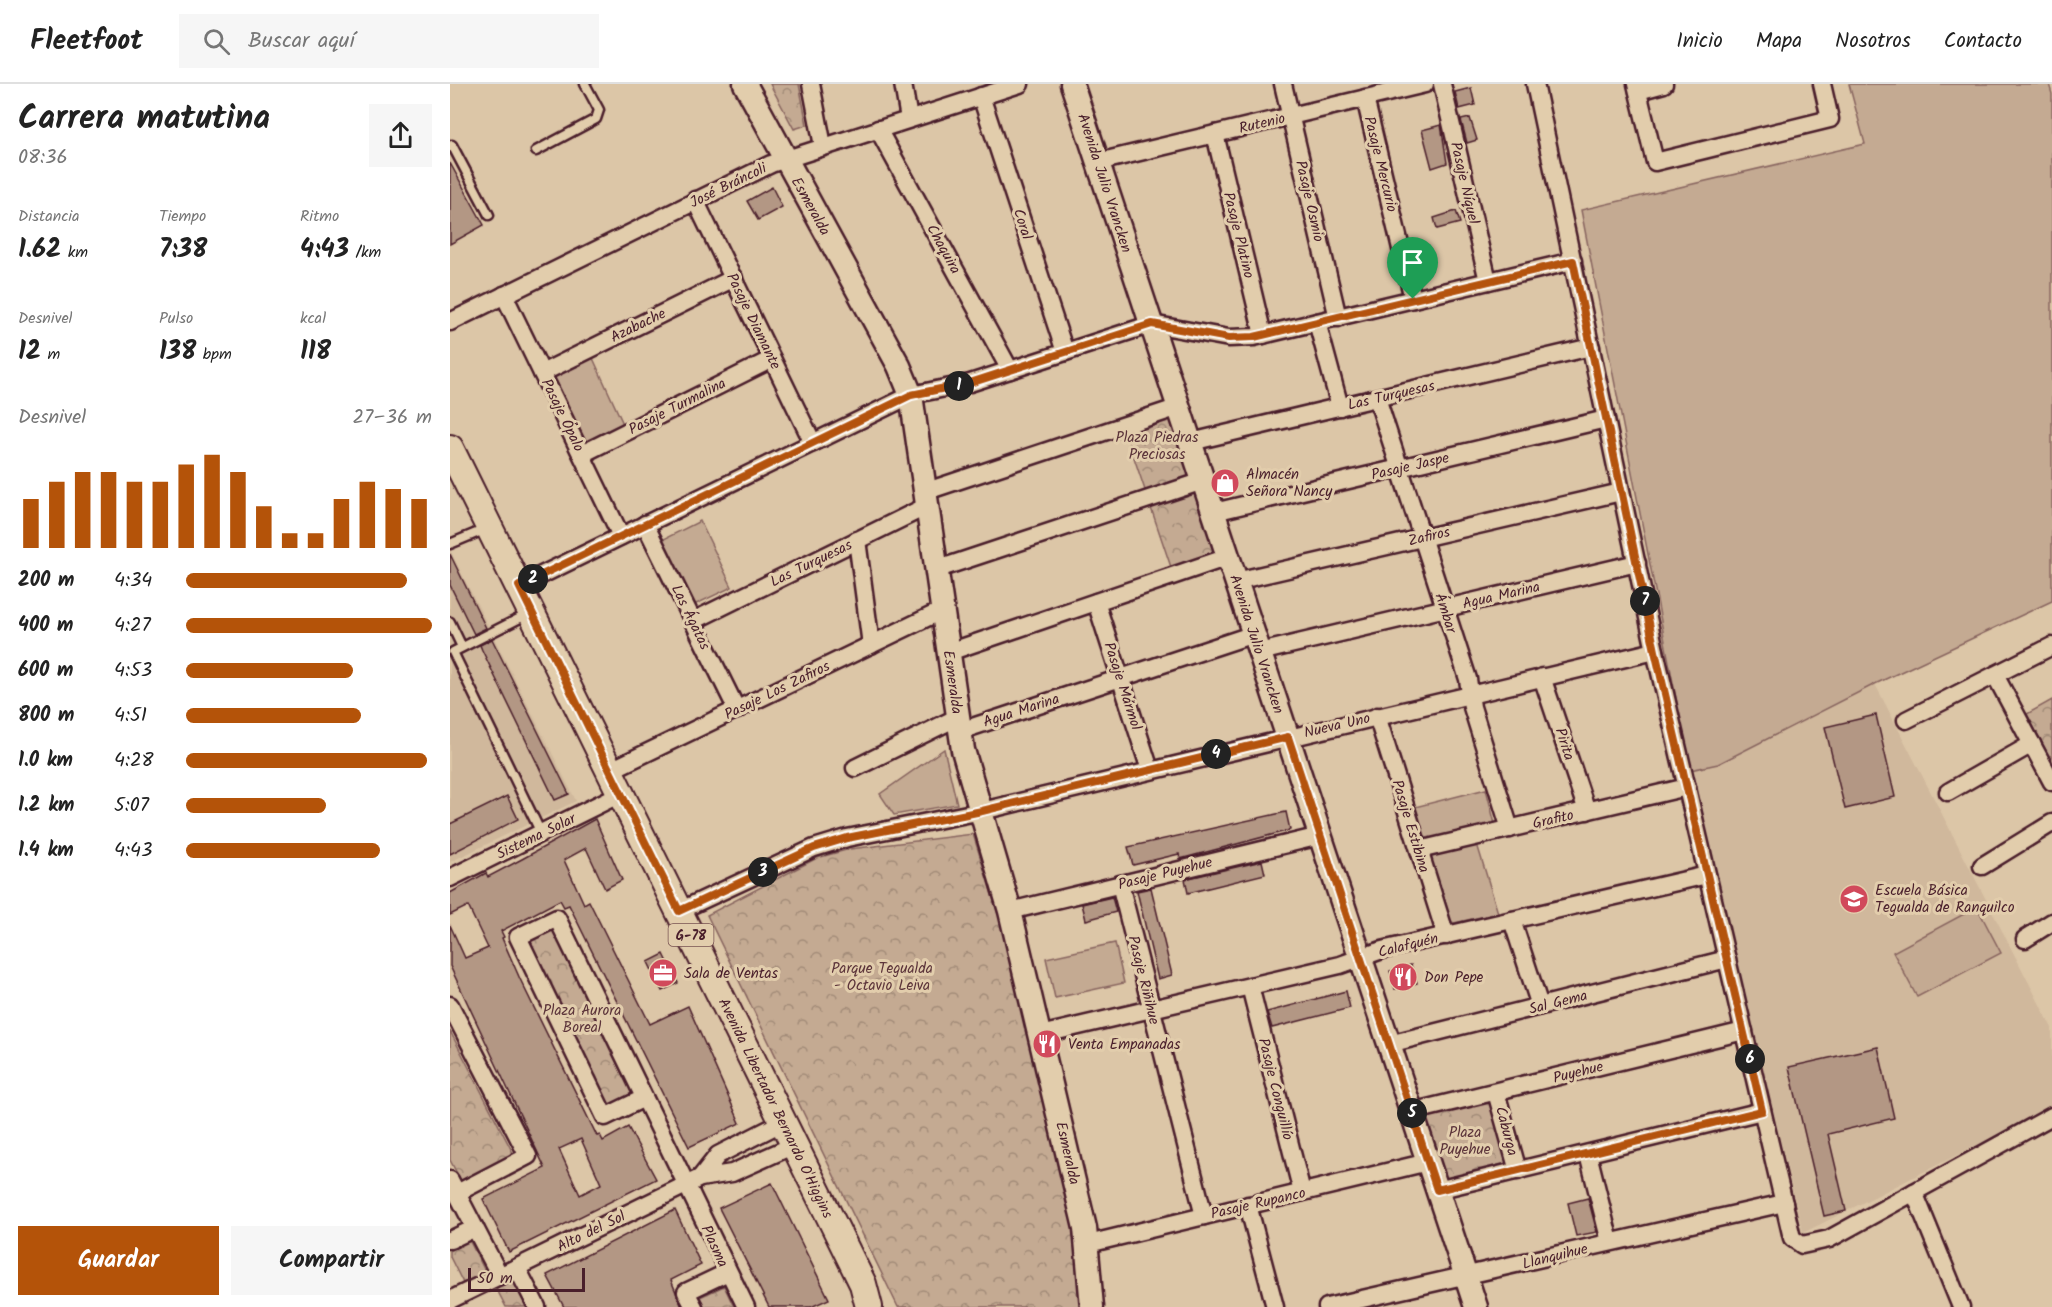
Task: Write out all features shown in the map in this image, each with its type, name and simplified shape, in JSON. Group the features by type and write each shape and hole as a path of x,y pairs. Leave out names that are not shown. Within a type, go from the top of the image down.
{"main road":[{"name":"Avenida Libertador Bernardo O'Higgins","path":"450,448 866,1295 880,1307"}],"street":[{"name":"Esmeralda","path":"745,84 899,366 911,395 966,764 982,811 1010,911 1040,1035 1088,1244 1092,1307"},
{"path":"811,84 823,146"},
{"path":"903,84 909,119"},
{"name":"José Bráncoli","path":"450,322 695,200 785,158 1020,84"},
{"name":"Avenida Julio Vrancken","path":"1072,84 1476,1307"},
{"name":"Pasaje Osmio","path":"1282,84 1338,318"},
{"name":"Rutenio","path":"1098,162 1425,84"},
{"name":"Pasaje Níquel","path":"1442,84 1488,281"},
{"path":"1535,84 1655,651 1792,1238 1802,1245 1829,1239 2052,1116"},
{"path":"1664,84 1637,87 1655,162 1830,119 1822,84"},
{"name":"Coral","path":"981,96 1065,352"},
{"name":"Pasaje Mercurio","path":"1365,98 1413,299"},
{"name":"Chaquira","path":"878,129 1010,370"},
{"name":"Pasaje Platino","path":"1215,134 1263,335"},
{"name":"Pasaje Diamante","path":"695,200 813,443"},
{"path":"519,586 911,395 959,386 1152,324 1229,338 1263,335 1573,261"},
{"name":"Azabache","path":"542,372 734,278"},
{"name":"Pasaje Ópalo","path":"504,295 621,536"},
{"path":"1317,322 1340,407"},
{"name":"Las Turquesas","path":"1191,442 1591,347"},
{"name":"Pasaje Turmalina","path":"582,454 772,359"},
{"name":"Ámbar","path":"1377,398 1468,679 1470,694 1510,829"},
{"name":"Las Turquesas","path":"693,621 857,540 928,498 1179,406"},
{"name":"Pasaje Jaspe","path":"1214,512 1606,419"},
{"path":"938,569 1203,481"},
{"name":"Zafiros","path":"1236,581 1622,492"},
{"name":"Las Ágatas","path":"645,524 737,710"},
{"path":"857,540 872,645"},
{"path":"949,652 1228,557"},
{"name":"Agua Marina","path":"855,768 959,724 1120,678 1257,643 1445,609 1637,563"},
{"name":"Pasaje Mármol","path":"1096,602 1150,770"},
{"name":"Pasaje Los Zafiros","path":"616,782 737,710 943,610"},
{"path":"1906,720 2052,646"},
{"name":"Nueva Uno","path":"679,911 825,844 982,811 1655,651"},
{"path":"1995,675 2052,782"},
{"name":"Pirita","path":"1542,677 1587,811"},
{"name":"Pasaje Estibina","path":"1377,716 1446,936"},
{"path":"1948,792 2032,744"},
{"name":"Sistema Solar","path":"450,878 541,833 616,782"},
{"name":"Grafito","path":"1419,850 1687,787"},
{"path":"1982,866 2052,823"},
{"name":"Pasaje Puyehue","path":"1010,911 1320,836"},
{"name":"Calafquén","path":"1040,1035 1707,875"},
{"name":"Pasaje Riñihue","path":"1120,884 1204,1216"},
{"name":"Plasma","path":"644,1098 605,1117 518,937 557,918 644,1098 693,1181 728,1272 746,1307"},
{"path":"1512,920 1540,1006"},
{"path":"2025,939 2052,922"},
{"name":"Sal Gema","path":"1389,1044 1727,959"},
{"name":"Pasaje Conguillío","path":"1250,986 1302,1192"},
{"path":"450,1005 528,1156 453,1187 500,1276"},
{"name":"Puyehue","path":"1411,1112 1744,1031"},
{"name":"Caburga","path":"1496,1092 1518,1171"},
{"path":"1437,1190 1762,1111"},
{"name":"Alto del Sol","path":"693,1181 718,1155 783,1122"},
{"name":"Alto del Sol","path":"450,1300 693,1181 732,1173 794,1145"},
{"path":"1588,1154 1610,1242"},
{"name":"Pasaje Rupanco","path":"1088,1244 1428,1162"},
{"path":"1914,1192 1961,1307"},
{"name":"Llanquihue","path":"1327,1307 1784,1203"},
{"path":"1248,1205 1275,1307"},
{"path":"450,1240 475,1228"},
{"path":"517,1268 537,1307"},
{"path":"694,1307 686,1292 728,1272"}],"lane":[{"path":"536,152 596,119 599,110 585,84"},
{"path":"450,147 452,146 489,214"},
{"path":"450,544 490,528"},
{"path":"532,612 453,652 541,833"},
{"path":"450,622 462,647"}],"shaded area":[{"path":"450,550 576,801 450,862"},
{"name":"Escuela Básica Tegualda de Ranquilco","path":"1875,684 2052,1028 2052,1107 1803,1233 1690,770 1718,764"}],"green space":[{"path":"770,84 799,84 807,125 794,129"},
{"path":"1849,84 2049,84 2052,94 2052,601 1875,684 1718,764 1690,770 1581,210 1865,144"},
{"path":"592,356 624,426 581,446 548,376"},
{"name":"Plaza Piedras Preciosas","path":"1172,410 1220,557 1173,573 1124,428"},
{"path":"700,521 732,587 692,606 660,541"},
{"path":"2052,700 2052,762 2027,714"},
{"path":"944,749 957,804 894,815 880,794"},
{"path":"1486,789 1495,824 1424,842 1415,807"},
{"name":"Parque Tegualda - Octavio Leiva","path":"973,834 1038,1042 1077,1232 1082,1307 898,1307 707,915 817,858 850,849"},
{"path":"1477,844 1498,913 1454,923 1448,919 1429,858 1431,853"},
{"path":"1977,907 2001,953 1917,997 1893,952"},
{"name":"Plaza Aurora Boreal","path":"556,927 637,1096 608,1109 528,941"},
{"path":"1115,943 1124,983 1055,998 1046,958"},
{"path":"450,1031 514,1155 462,1183 450,1160"},
{"name":"Plaza Puyehue","path":"1489,1100 1510,1166 1443,1179 1424,1118"},
{"path":"467,1236 486,1273 464,1285 450,1257 450,1246"},
{"path":"511,1276 527,1306 525,1307 506,1307 494,1284"},
{"path":"724,1286 734,1307 705,1307 700,1297"}],"building":[{"path":"1471,88 1475,105 1459,109 1455,92"},
{"path":"1470,118 1477,140 1467,143 1461,120"},
{"path":"1441,125 1447,163 1432,168 1422,130"},
{"path":"450,163 484,225 450,244"},
{"path":"772,187 782,207 758,220 747,201"},
{"path":"1456,211 1460,223 1437,229 1434,218"},
{"path":"450,554 486,628 474,634 450,585"},
{"path":"492,639 569,794 555,800 480,645"},
{"path":"1876,715 1895,797 1845,809 1825,727"},
{"path":"507,796 518,819 450,854 450,824"},
{"path":"1286,812 1290,830 1180,859 1179,854 1133,865 1128,847"},
{"path":"595,819 622,880 605,889 586,848 564,860 584,904 589,901 650,1024 688,1006 740,1123 689,1147 569,905 564,907 560,900 501,931 520,979 597,1136 600,1135 603,1141 628,1127 656,1179 509,1252 483,1199 545,1168 450,966 450,925 465,958 488,948 468,906 450,915 450,893 486,873 488,877","holes":["581,1139 601,1184 580,1195 559,1149"]},
{"path":"1262,861 1265,874 1188,893 1185,879"},
{"path":"1151,888 1172,975 1158,979 1137,891"},
{"path":"1112,897 1116,912 1086,920 1082,904"},
{"name":"Sala de Ventas","path":"664,954 678,983 662,991 648,962"},
{"name":"Don Pepe","path":"1411,965 1417,983 1395,989 1390,971"},
{"path":"1346,991 1350,1008 1272,1028 1267,1012"},
{"path":"1878,1047 1894,1118 1828,1134 1846,1211 1824,1216 1789,1067"},
{"path":"772,1183 829,1299 811,1307 769,1307 719,1208"},
{"path":"1588,1198 1597,1232 1576,1236 1568,1203"},
{"path":"675,1210 701,1265 671,1280 682,1307 564,1307 547,1275"}],"place":[{"name":"Almacén Señora Nancy","path":"1225,483"},
{"name":"Escuela Básica Tegualda de Ranquilco","path":"1854,899"},
{"name":"Sala de Ventas","path":"663,973"},
{"name":"Don Pepe","path":"1403,977"},
{"name":"Venta Empanadas","path":"1047,1044"}],"route":[{"path":"1573,261 1655,651 1762,1111 1437,1190 1288,737 982,811 825,844 679,911 519,586 911,395 970,383 1152,324 1214,336 1244,338 1413,299 1573,261"}]}
